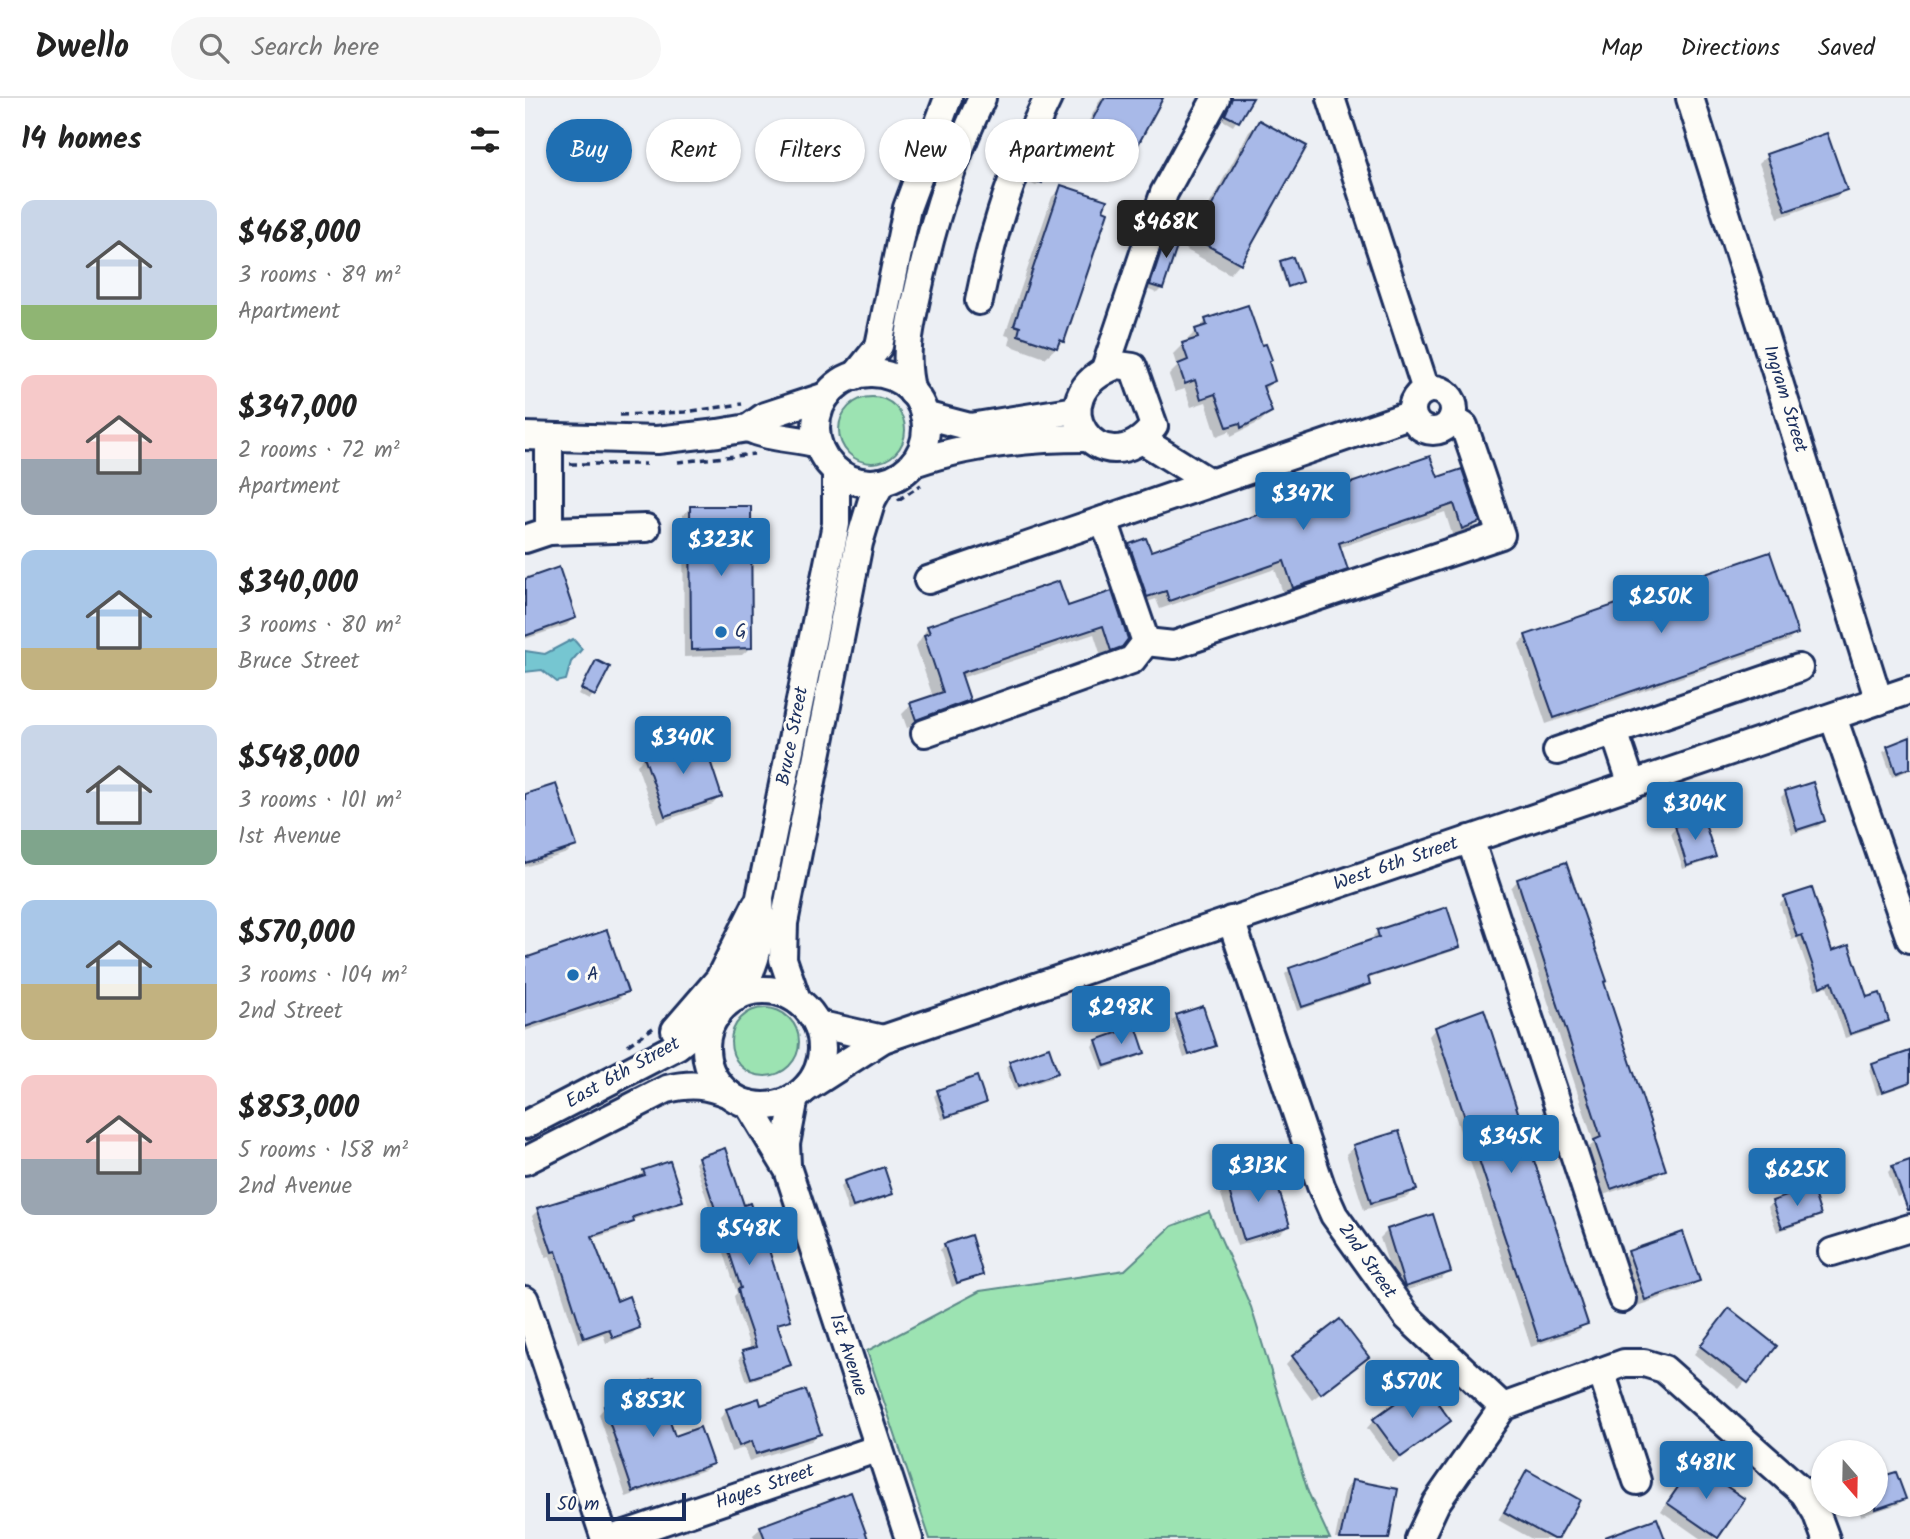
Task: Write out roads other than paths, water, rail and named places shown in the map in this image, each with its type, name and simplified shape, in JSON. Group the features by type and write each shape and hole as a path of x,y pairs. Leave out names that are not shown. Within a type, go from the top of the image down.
{"street":[{"path":"855,376 879,346 907,208 948,98"},
{"path":"919,473 925,440 918,403 907,372 908,332 926,246 949,175 982,98"},
{"path":"979,301 993,233 1021,154 1048,98"},
{"path":"1105,369 1164,193 1216,98"},
{"path":"1331,98 1426,390"},
{"name":"Ingram Street","path":"1690,98 1879,701"},
{"path":"1118,365 1133,368 1154,426 1142,440 1123,448 1102,448 1086,438 1077,425 1079,397 1089,383 1105,369 1118,365"},
{"path":"1076,410 970,427 918,403 891,377 879,374 855,376 834,387 826,396 816,418 818,444 836,471 887,494 905,472 919,473 971,447 1046,438 1086,438"},
{"path":"1426,390 1439,390 1450,397 1454,409 1452,419 1446,427 1432,431 1419,426 1412,414 1415,399 1426,390"},
{"path":"646,528 537,535 537,438 657,440 746,416 765,416 826,396"},
{"path":"928,580 1412,414"},
{"path":"746,416 769,438 787,437 818,444"},
{"path":"1146,642 1174,645 1501,535 1464,426 1452,419"},
{"path":"1142,440 1211,483"},
{"name":"Bruce Street","path":"737,997 758,957 762,928 760,897 836,524 836,471"},
{"name":"Bruce Street","path":"797,1000 783,959 784,923 859,543 872,500 887,494"},
{"path":"1104,520 1146,642"},
{"path":"925,733 1132,660 1146,642"},
{"path":"1557,751 1799,668"},
{"name":"West 6th Street","path":"800,1093 883,1039 1910,690"},
{"path":"1833,716 1910,939"},
{"path":"1614,731 1632,785"},
{"path":"1470,839 1622,1299"},
{"path":"626,1059 669,1037 703,1001 737,947 760,897"},
{"name":"2nd Street","path":"1231,920 1321,1186 1334,1215 1407,1317 1503,1407"},
{"path":"768,990 797,1000 817,1024 822,1041 821,1058 815,1075 800,1093 781,1103 739,1099 711,1071 707,1057 706,1042 717,1014 737,997 768,990"},
{"name":"East 6th Street","path":"525,1125 556,1110 626,1059 677,1046 717,1014"},
{"path":"817,1024 883,1039"},
{"name":"East 6th Street","path":"525,1161 667,1089 703,1084 739,1099"},
{"name":"1st Avenue","path":"800,1093 786,1144 788,1170 909,1539"},
{"name":"1st Avenue","path":"739,1099 788,1170"},
{"path":"525,1104 556,1110"},
{"path":"1832,1252 1910,1228"},
{"path":"525,1300 605,1539"},
{"path":"1419,1539 1436,1503 1503,1407 1624,1363 1644,1363 1664,1370 1804,1493 1816,1512 1826,1539"},
{"path":"1601,1371 1637,1481"},
{"name":"Hayes Street","path":"611,1539 879,1448"}],"water":[{"path":"573,639 582,649 571,662 566,680 557,682 542,670 525,672 525,651 545,654"}],"place":[{"name":"G","path":"721,632"},
{"name":"A","path":"573,975"}]}
